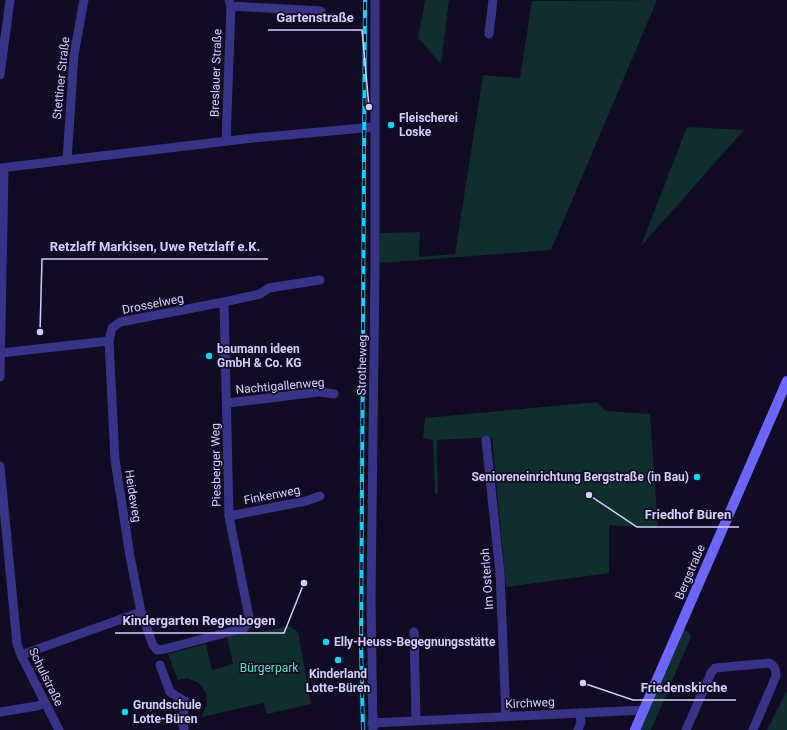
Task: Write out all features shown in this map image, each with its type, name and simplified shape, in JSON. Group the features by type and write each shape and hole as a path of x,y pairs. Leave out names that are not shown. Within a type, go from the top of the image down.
{"street":[{"path":"0,75 10,0"},
{"name":"Stettiner Straße","path":"67,160 74,55 84,0"},
{"name":"Strotheweg","path":"372,727 371,616 375,0"},
{"path":"489,34 493,0"},
{"path":"230,3 321,10"},
{"name":"Breslauer Straße","path":"226,141 230,3"},
{"path":"0,377 2,169 11,166 226,141 374,127"},
{"name":"Drosselweg","path":"109,342 112,328 120,322 260,294 269,288 320,280"},
{"name":"Piesberger Weg","path":"157,650 248,626 250,617 235,554 229,516 228,402 224,302"},
{"path":"1,353 109,342"},
{"name":"Heideweg","path":"109,342 115,460 130,556 141,612 153,645 157,650"},
{"name":"Bergstraße","path":"635,730 787,380"},
{"name":"Nachtigallenweg","path":"228,402 319,392 334,394"},
{"name":"Im Osterloh","path":"486,440 500,574 506,716"},
{"name":"Schulstraße","path":"0,466 17,644 21,655 59,730"},
{"name":"Finkenweg","path":"229,516 306,501 320,496"},
{"path":"21,655 141,612"},
{"path":"414,632 416,720"},
{"path":"686,730 711,673 715,668 769,663 776,670 776,676 753,730"},
{"path":"160,665 170,692 186,702 182,720 184,730"},
{"path":"0,712 37,706 45,703"},
{"name":"Kirchweg","path":"372,727 416,720 644,710"},
{"path":"578,730 581,722 580,713"}],"green space":[{"path":"425,0 449,0 441,64 418,38"},
{"path":"657,0 551,250 380,263 380,233 420,232 419,257 455,254 483,75 520,78 532,1"},
{"path":"687,127 744,130 641,246"},
{"path":"597,402 605,411 650,414 658,528 609,525 609,573 506,587 492,437 437,440 438,495 435,493 433,440 423,438 425,418"},
{"name":"Bürgerpark","path":"289,626 298,632 311,704 267,714 264,703 201,717 207,706 206,693 199,683 187,678 178,680 168,654 206,644 212,670 233,664 227,637 245,632 250,634"},
{"path":"683,630 689,632 691,637 651,730 639,730"},
{"path":"787,690 787,730 767,730"}],"railway":[{"path":"363,730 361,647 365,0"}],"place":[{"name":"Gartenstraße","path":"369,107"},
{"name":"Fleischerei Loske","path":"391,125"},
{"name":"Retzlaff Markisen, Uwe Retzlaff e.K.","path":"40,332"},
{"name":"baumann ideen GmbH & Co. KG","path":"209,356"},
{"name":"Senioreneinrichtung Bergstraße (in Bau)","path":"697,477"},
{"name":"Friedhof Büren","path":"589,495"},
{"name":"Kindergarten Regenbogen","path":"304,583"},
{"name":"Elly-Heuss-Begegnungsstätte","path":"326,642"},
{"name":"Kinderland Lotte-Büren","path":"338,660"},
{"name":"Friedenskirche","path":"583,683"},
{"name":"Grundschule Lotte-Büren","path":"125,712"}]}
